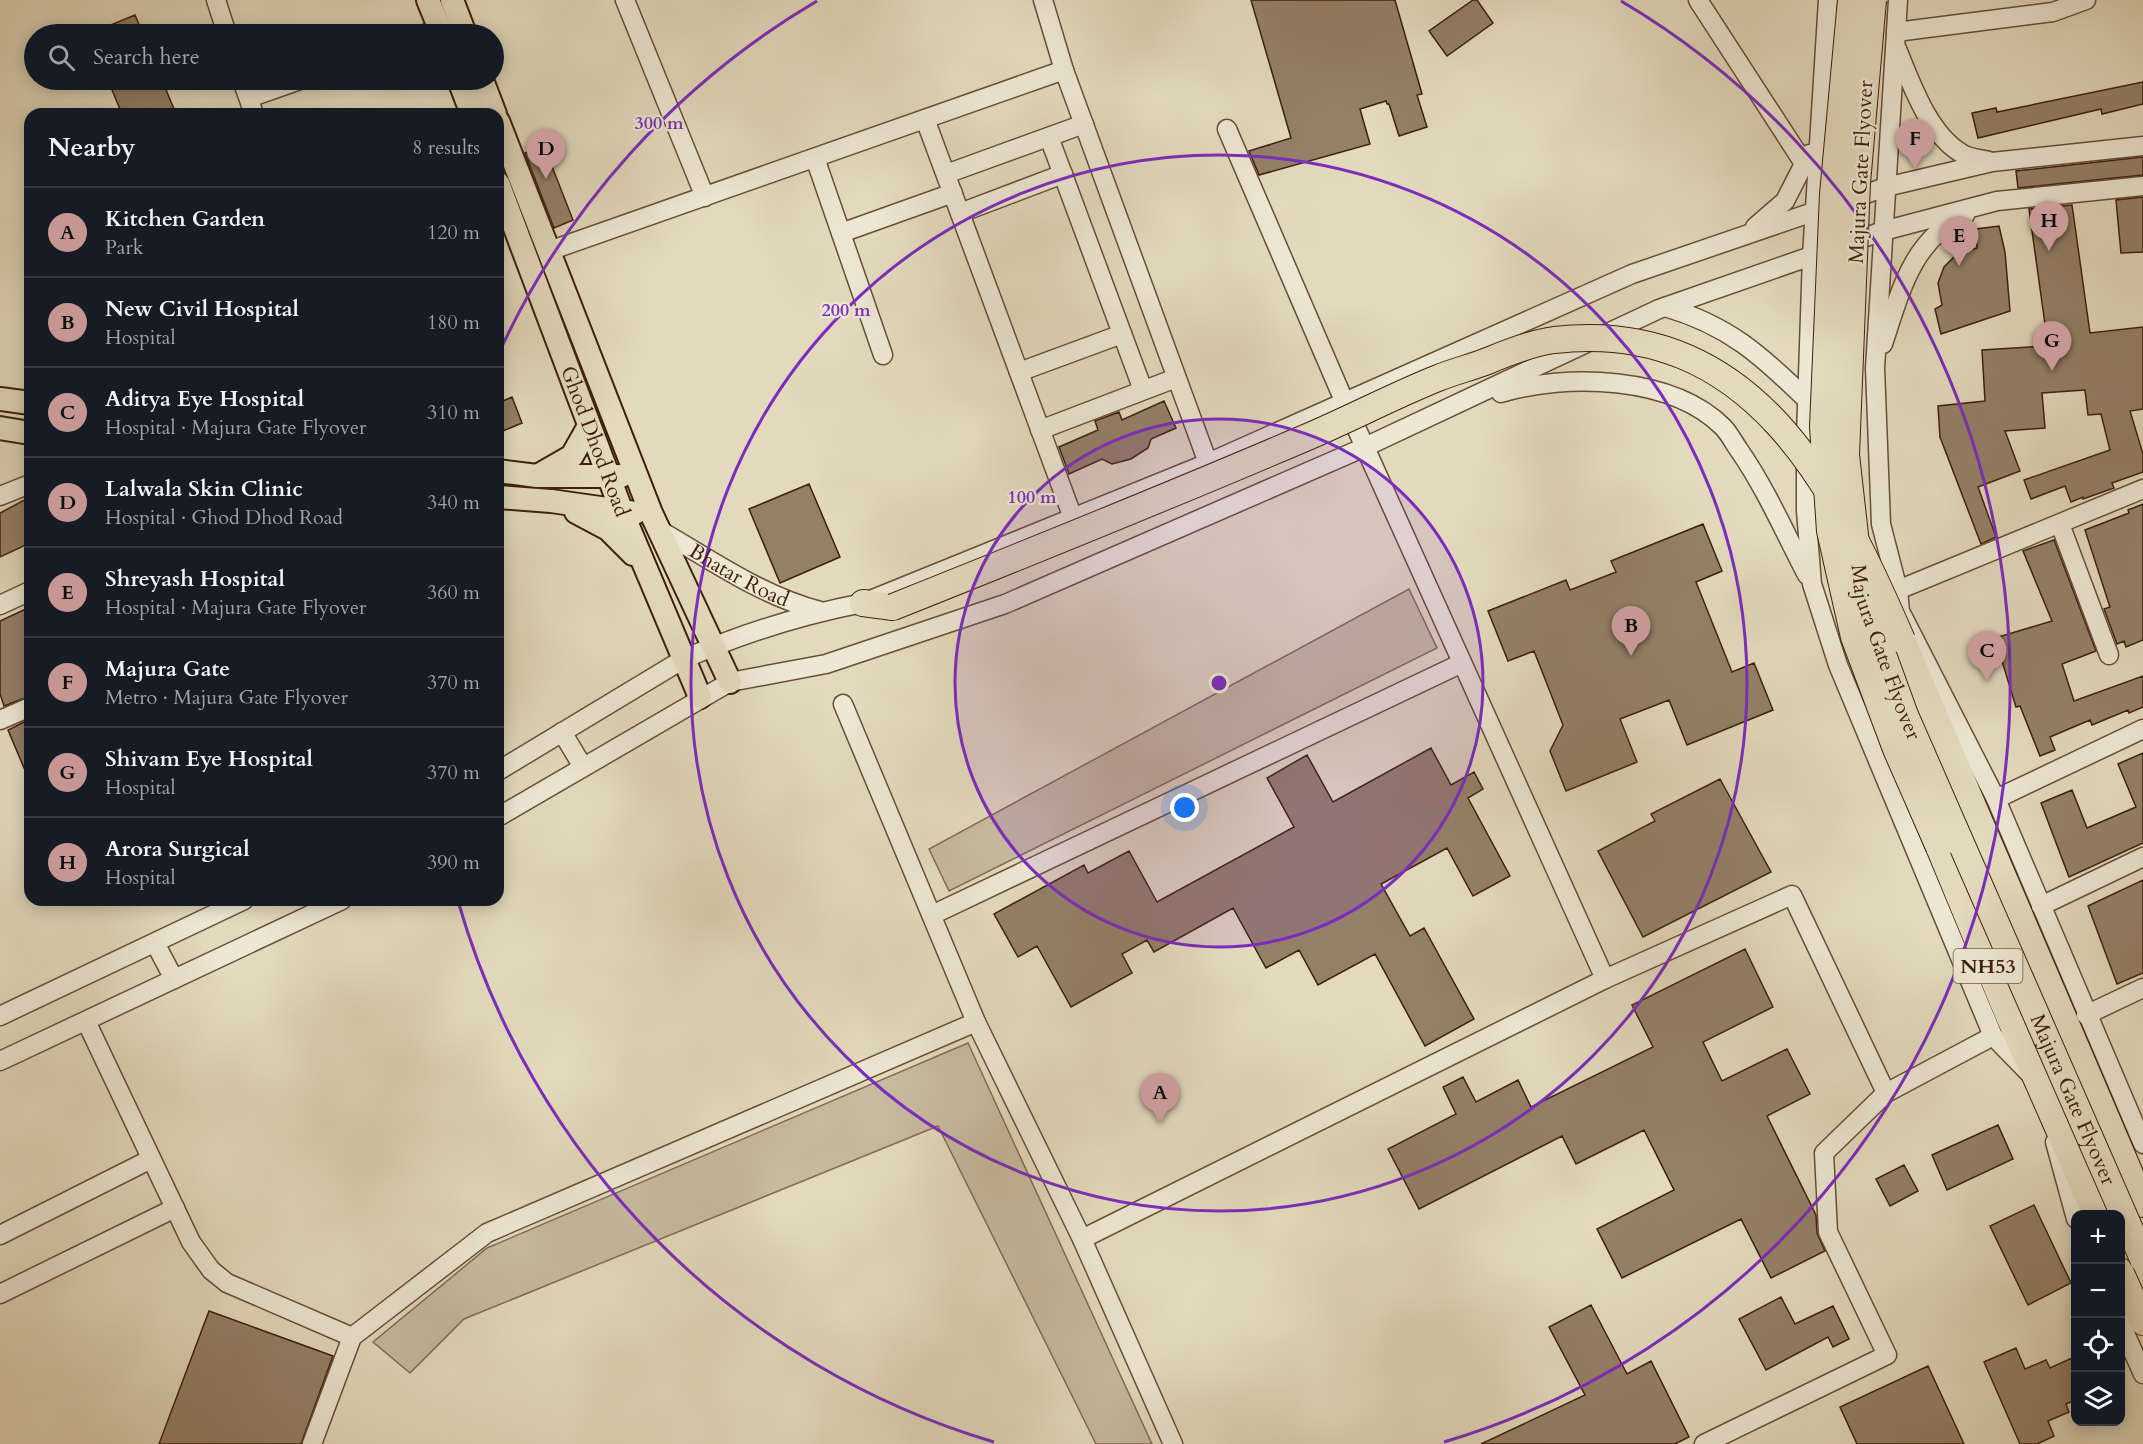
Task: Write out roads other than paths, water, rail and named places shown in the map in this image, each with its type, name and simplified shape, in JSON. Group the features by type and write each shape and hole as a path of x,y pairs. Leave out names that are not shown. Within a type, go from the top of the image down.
{"highway":[{"name":"Majura Gate Flyover","path":"1835,0 1833,194 1823,427 1830,531 1854,637 1896,749 2094,1210"},
{"name":"Majura Gate Flyover","path":"1873,0 1857,183 1846,455 1862,597 1905,716 2143,1259"},
{"path":"863,603 893,607 1251,461 1383,405 1438,377 1552,340 1614,338 1659,348 1704,365 1748,396 1787,431 1845,515 1879,586 2143,1204"},
{"path":"2125,1280 2143,1322"}],"main road":[{"path":"428,0 434,24"},
{"path":"452,0 461,24"},
{"path":"463,90 470,108"},
{"path":"486,90 493,108"},
{"path":"504,136 656,522 730,682"},
{"name":"Ghod Dhod Road","path":"504,199 622,512 682,660 700,698"},
{"path":"0,399 24,402"},
{"path":"537,476 572,456 589,426"},
{"path":"0,428 24,432"},
{"path":"504,472 537,476 637,475"},
{"name":"Bhatar Road","path":"504,497 622,512 656,522"},
{"path":"551,501 598,522 608,529 630,550 647,572"}],"street":[{"path":"216,0 224,24"},
{"path":"625,0 705,197"},
{"path":"1043,0 1064,69 1208,463"},
{"path":"1698,0 1805,165"},
{"path":"1812,584 1806,511 1812,256 1820,124 1835,0 1898,2 1875,368 1881,524 1898,590 1900,611 1996,799 2086,1015 2138,1119 2143,1144"},
{"path":"1896,38 2053,12 2086,0"},
{"path":"1896,38 1915,95 1936,129 1961,154 1992,162"},
{"path":"549,251 1064,69"},
{"path":"245,90 251,106 281,90"},
{"path":"925,119 1073,518"},
{"path":"946,174 1084,124"},
{"path":"1738,238 1785,201 1805,165 1820,124"},
{"path":"1227,129 1345,403 1605,979"},
{"path":"1050,137 1143,390"},
{"path":"504,767 682,660 714,646 821,611 863,603 1073,518 1208,463 1632,274 1886,187 1992,162 2143,146"},
{"path":"815,158 883,355"},
{"path":"960,213 1063,174"},
{"path":"504,813 730,682 826,664 1005,604 1365,447 1665,307 1883,231 1997,201 2143,186"},
{"path":"841,233 952,193"},
{"path":"1875,368 1905,277 1919,251 1937,233 1959,218 1997,201"},
{"path":"1665,307 1697,316 1741,340 1807,400"},
{"path":"1019,372 1122,334"},
{"path":"1040,430 1176,378"},
{"path":"1439,412 1523,386 1573,380 1636,385 1684,401 1723,427 1755,473 1812,584 1838,665 1993,1036 2039,1084 2074,1210"},
{"path":"0,496 24,486"},
{"path":"1898,590 2143,489"},
{"name":"Bhatar Road","path":"656,522 757,588 789,603 821,611"},
{"path":"2060,524 2109,655"},
{"path":"0,605 24,594"},
{"path":"932,915 1462,663"},
{"path":"843,704 976,1022 1082,1239 1173,1444"},
{"path":"0,720 24,710"},
{"path":"1996,799 2143,729"},
{"path":"562,732 583,767"},
{"path":"2041,906 2143,857"},
{"path":"1082,1239 1605,979 1792,895 1886,1093"},
{"path":"0,1016 232,906"},
{"path":"0,1061 329,906"},
{"path":"155,943 174,979"},
{"path":"2086,1015 2143,988"},
{"path":"86,1021 175,1208 200,1256 211,1270 227,1283 352,1337"},
{"path":"312,1444 352,1337 487,1233 976,1022"},
{"path":"1704,1444 1887,1355 1828,1232 1824,1153 1886,1093 1993,1036"},
{"path":"0,1235 152,1159"},
{"path":"0,1294 175,1208"},
{"path":"2125,1331 2143,1374"}],"place":[{"name":"Majura Gate","path":"1915,169"},
{"name":"Lalwala Skin Clinic","path":"546,179"},
{"name":"Arora Surgical","path":"2049,251"},
{"name":"Shreyash Hospital","path":"1959,266"},
{"name":"Shivam Eye Hospital","path":"2052,371"},
{"name":"New Civil Hospital","path":"1631,656"},
{"name":"Aditya Eye Hospital","path":"1987,681"},
{"name":"Kitchen Garden","path":"1160,1123"}]}
